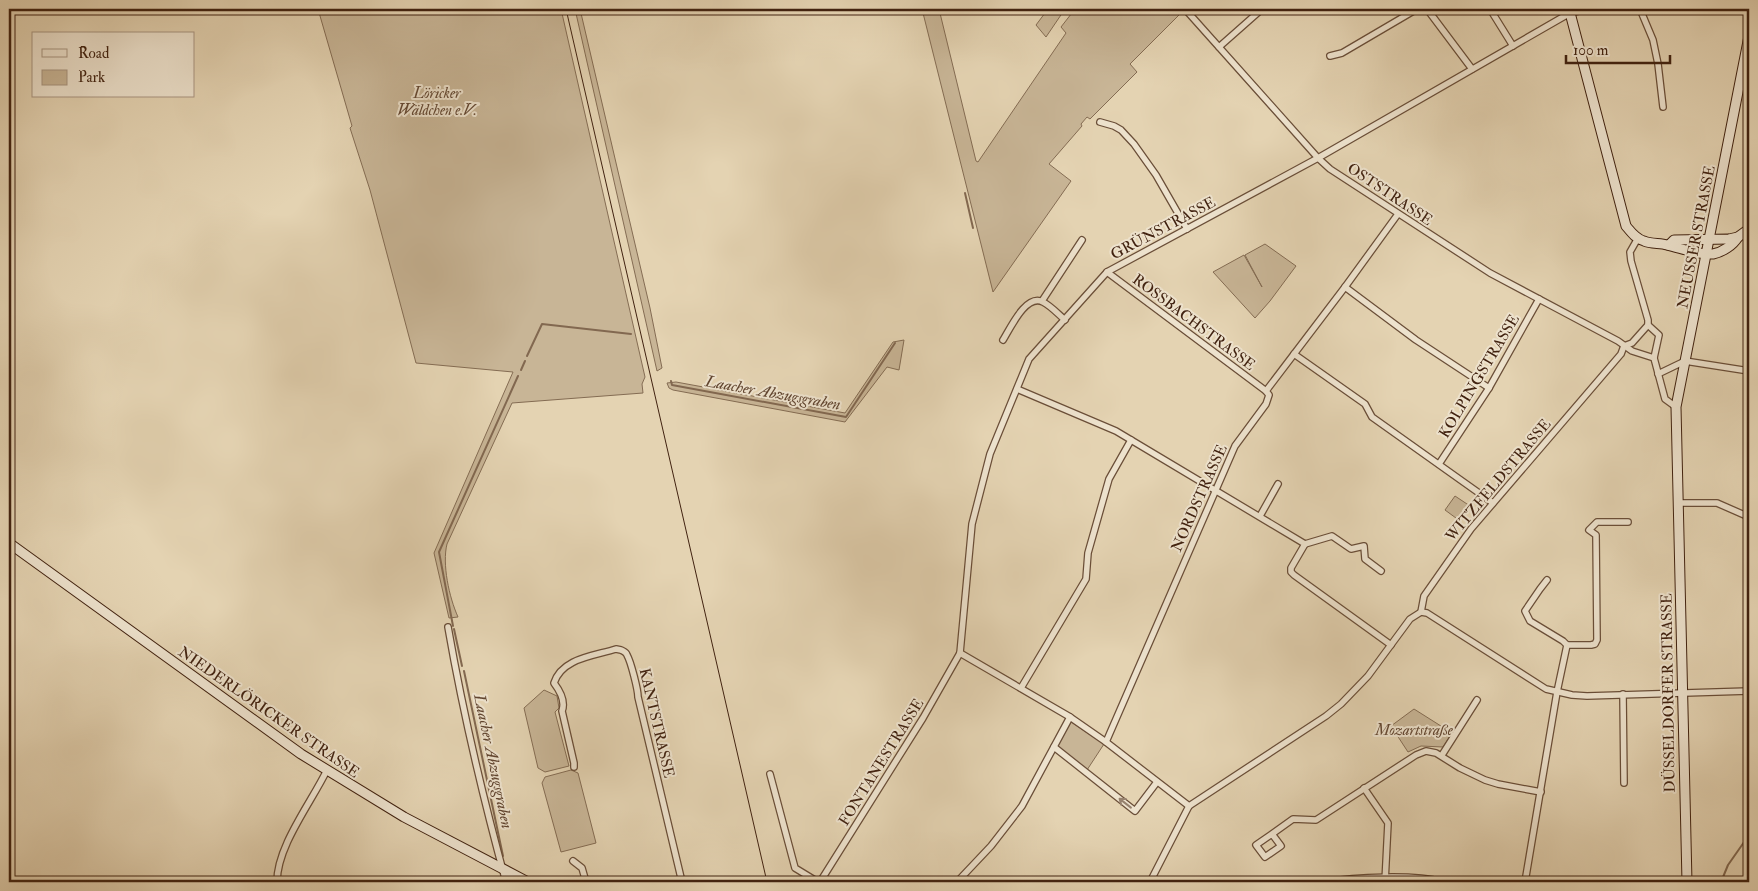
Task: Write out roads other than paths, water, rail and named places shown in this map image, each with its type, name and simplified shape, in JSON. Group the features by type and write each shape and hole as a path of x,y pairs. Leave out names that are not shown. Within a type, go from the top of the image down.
{"main road":[{"path":"1569,11 1624,220 1631,232 1644,242 1712,254 1734,243 1738,237 1749,230"},
{"name":"NEUSSER STRASSE","path":"1676,443 1676,407 1684,361 1708,253 1749,36"},
{"path":"1669,245 1674,240 1738,237"},
{"name":"DÜSSELDORFER STRASSE","path":"1676,443 1688,882"},
{"name":"NIEDERLÖRICKER STRASSE","path":"9,543 278,738 404,816 528,882"}],"street":[{"name":"OSTSTRASSE","path":"1185,9 1318,158 1330,169 1490,273 1618,341 1624,346"},
{"path":"1219,47 1262,9"},
{"path":"1330,56 1342,52 1417,9"},
{"path":"1427,9 1472,69"},
{"path":"1490,9 1513,46"},
{"name":"GRÜNSTRASSE","path":"960,653 972,524 990,454 1029,359 1107,272 1318,158 1513,46 1569,11 1587,9"},
{"path":"1640,9 1653,40 1663,107"},
{"path":"1100,122 1121,130 1134,144 1156,175 1187,229"},
{"name":"NORDSTRASSE","path":"1106,742 1235,446 1266,404 1269,394 1266,391 1398,214"},
{"path":"1638,238 1630,252 1631,261 1648,324 1658,335 1654,358 1665,399 1676,407"},
{"path":"1042,301 1082,240"},
{"name":"ROSSBACHSTRASSE","path":"1107,272 1266,391"},
{"path":"1345,287 1416,340 1489,388"},
{"name":"KOLPINGSTRASSE","path":"1439,464 1489,388 1539,299"},
{"path":"1003,340 1023,308 1032,301 1042,301 1065,320"},
{"path":"1624,346 1632,343 1648,324"},
{"path":"1624,346 1632,352 1654,358"},
{"name":"WITZFELDSTRASSE","path":"1150,882 1189,806 1326,716 1356,690 1410,619 1421,612 1424,596 1471,528 1621,354 1624,346"},
{"path":"1294,354 1365,404 1372,418 1493,503"},
{"path":"1658,374 1684,361 1749,371"},
{"path":"1016,389 1116,431 1305,544"},
{"path":"1022,688 1086,579 1088,553 1110,479 1131,440"},
{"path":"1260,516 1278,484"},
{"path":"1679,503 1717,502 1749,517"},
{"path":"1547,580 1525,611 1530,621 1567,645 1595,644 1597,640 1596,535 1589,530 1597,522 1628,522"},
{"path":"1381,572 1365,559 1364,546 1351,549 1332,536 1305,544 1291,568 1294,575 1391,645"},
{"path":"1421,612 1427,613 1534,682 1557,692 1579,696 1749,691"},
{"path":"448,627 471,746 506,882"},
{"path":"1525,882 1557,692 1567,645"},
{"name":"KANTSTRASSE","path":"574,767 562,711 564,706 561,692 554,683 557,675 567,664 616,649 622,650 628,656 638,688 638,697 682,882"},
{"path":"960,653 1070,717 1106,742 1189,806"},
{"name":"FONTANESTRASSE","path":"819,882 923,718 960,653"},
{"path":"1623,694 1624,783"},
{"path":"1442,755 1477,700"},
{"path":"957,882 991,846 1022,806 1070,717"},
{"path":"1054,746 1134,811 1158,782"},
{"path":"1272,834 1293,819 1316,820 1416,754 1426,751 1442,755 1460,768 1486,780 1540,792"},
{"path":"277,882 283,850 327,770"},
{"path":"770,774 795,868 819,882"},
{"path":"1364,788 1388,822 1385,880"},
{"path":"573,862 582,868 586,882"},
{"path":"1324,882 1412,877 1442,882"}],"waterway":[{"name":"Laacher Abzugsgraben","path":"965,193 973,228"},
{"name":"Laacher Abzugsgraben","path":"527,356 542,324 631,334"},
{"name":"Laacher Abzugsgraben","path":"671,381 672,385 846,417 895,343"},
{"name":"Laacher Abzugsgraben","path":"521,370 525,361"},
{"name":"Laacher Abzugsgraben","path":"453,626 439,552 518,376"},
{"name":"Laacher Abzugsgraben","path":"454,629 462,666"},
{"name":"Laacher Abzugsgraben","path":"464,671 503,856"},
{"path":"1721,882 1728,865 1749,835"}],"tram line":[{"path":"566,9 767,882"}],"park label":[{"name":"Löricker Wäldchen e.V.","path":"437,102"},
{"name":"Mozartstraße","path":"1414,730"}]}
